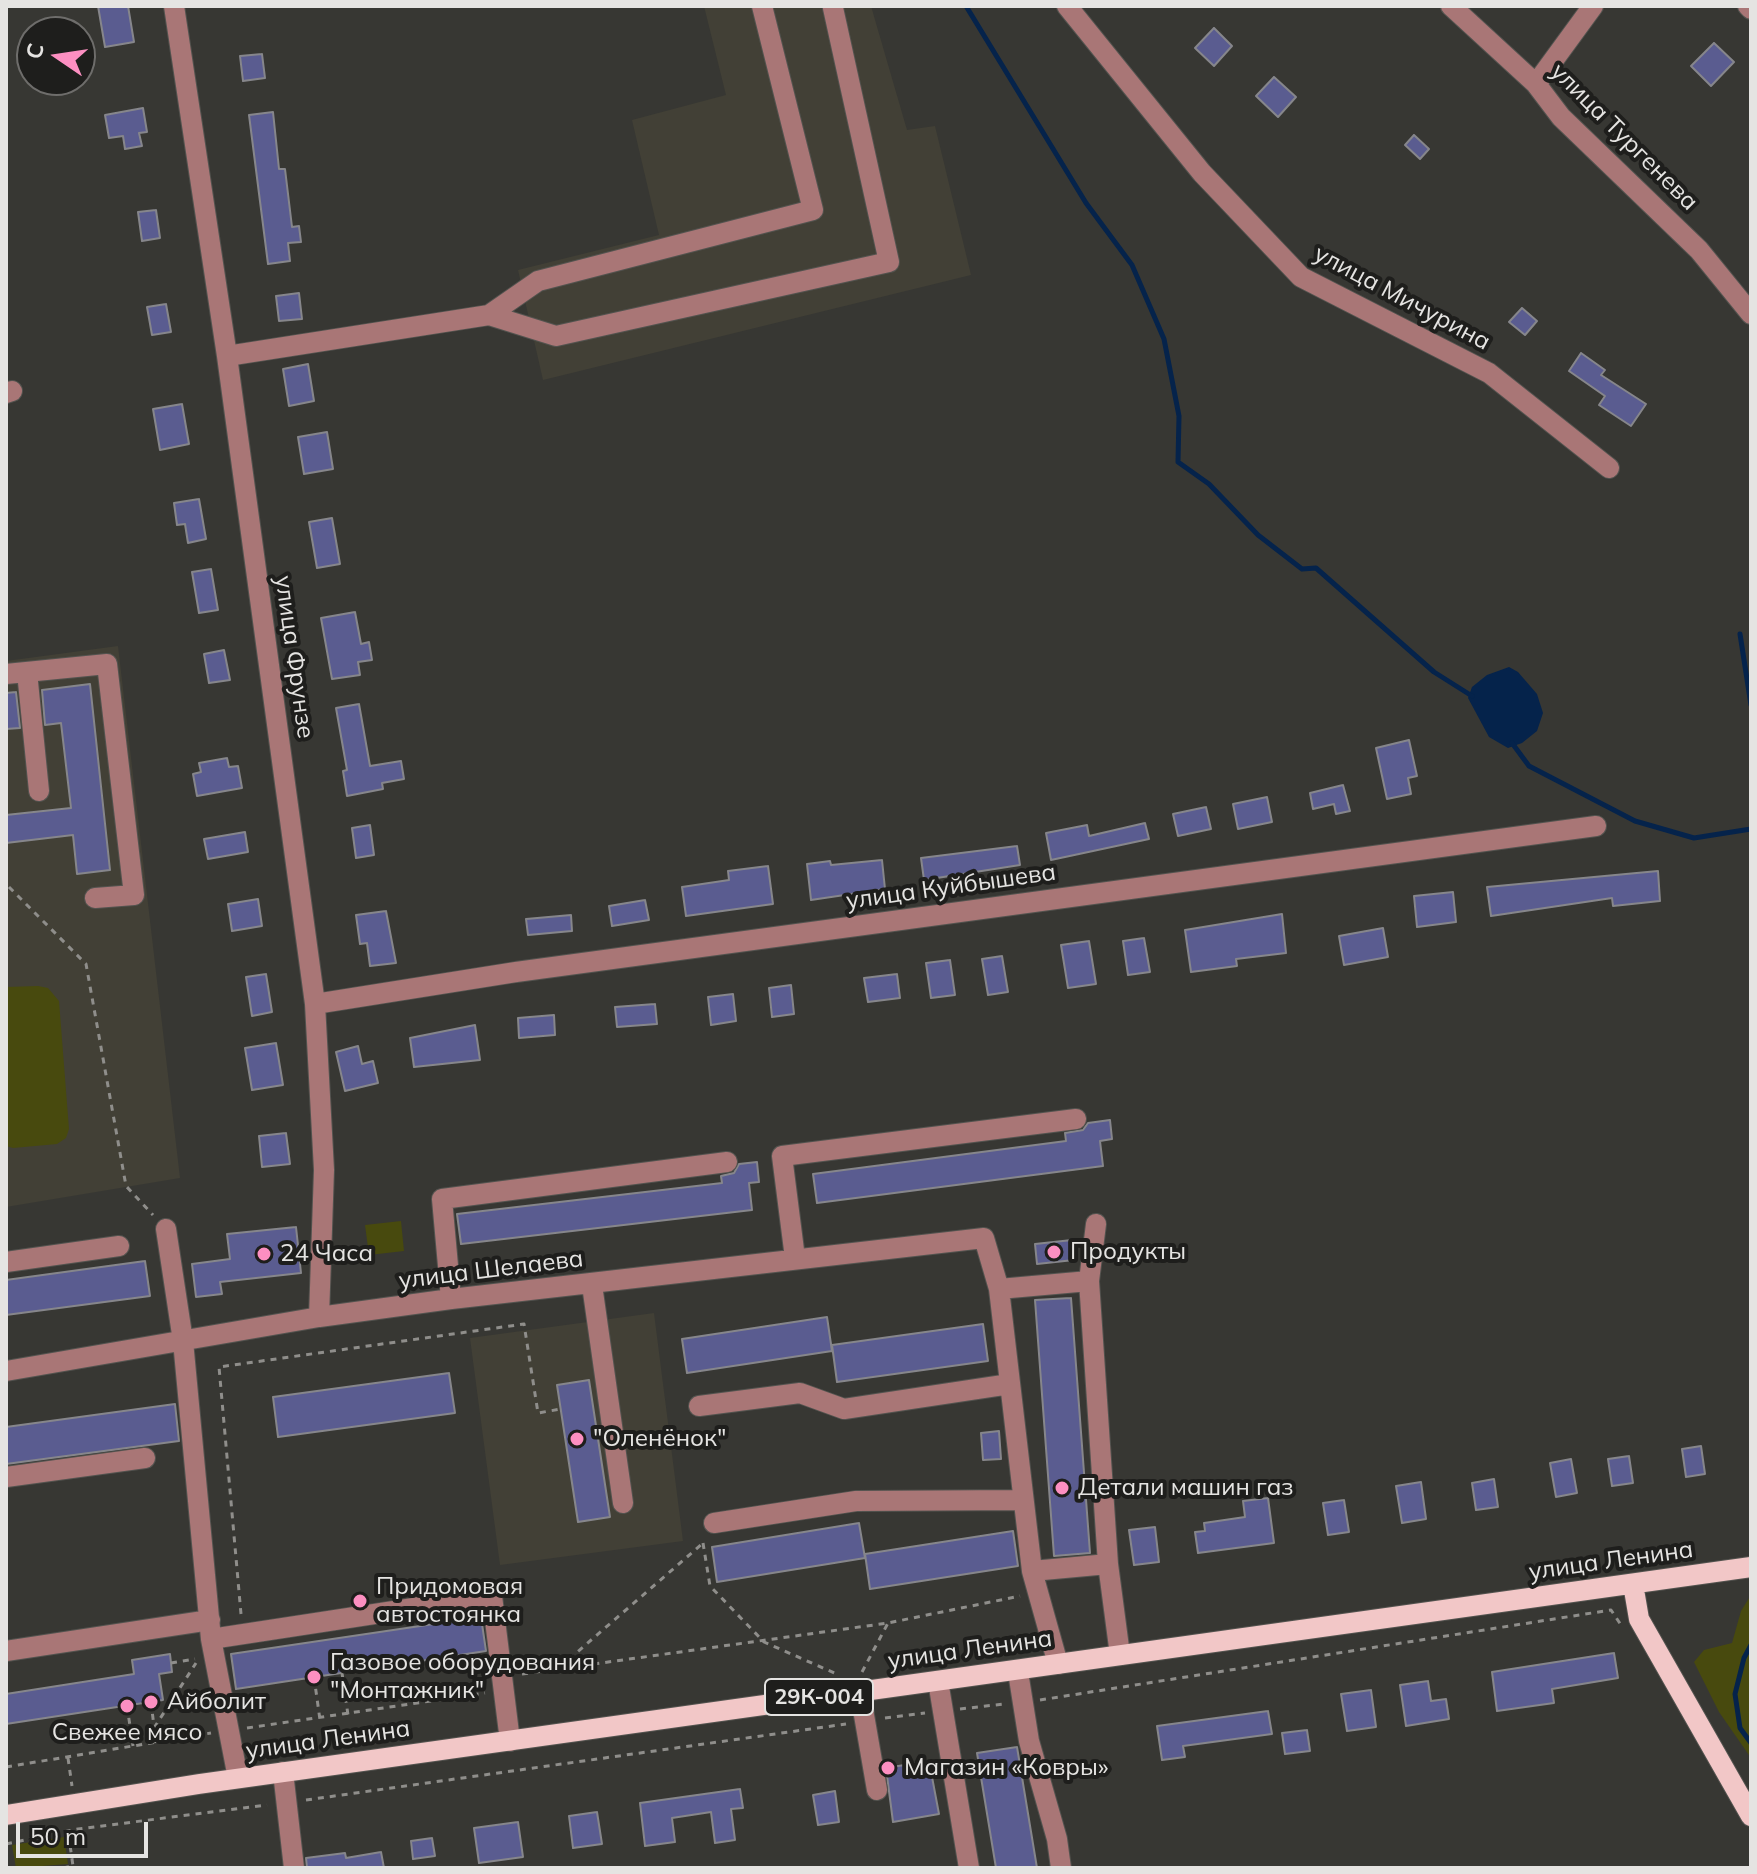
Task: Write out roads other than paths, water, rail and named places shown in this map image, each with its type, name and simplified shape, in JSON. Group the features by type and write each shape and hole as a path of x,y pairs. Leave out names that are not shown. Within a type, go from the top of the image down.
{"main road":[{"name":"улица Ленина","path":"6,1815 238,1778 510,1741 861,1682 938,1681 1018,1672 1751,1567"},
{"path":"1633,1584 1639,1619 1751,1816"}],"street":[{"name":"улица Фрунзе","path":"174,6 227,356 315,1004 324,1170 319,1317"},
{"path":"227,356 489,315 538,281 813,210 762,6"},
{"name":"улица Мичурина","path":"1067,6 1202,173 1301,277 1489,373 1609,468"},
{"name":"улица Тургенева","path":"1451,6 1536,84 1561,117 1699,250 1751,314"},
{"path":"1536,84 1593,6"},
{"path":"489,315 556,336 889,262 833,8"},
{"path":"39,791 16,673 107,664 134,895 95,898"},
{"name":"улица Куйбышева","path":"315,1004 516,972 1596,826"},
{"path":"795,1258 782,1156 1076,1119"},
{"path":"451,1299 442,1199 727,1162"},
{"path":"1096,1224 1089,1281 1108,1564 1120,1655"},
{"path":"166,1229 183,1341 210,1630 238,1778"},
{"name":"улица Шелаева","path":"6,1371 319,1317 451,1299 984,1238 999,1289"},
{"path":"6,1262 119,1246"},
{"path":"1058,1664 1032,1571 999,1289 1089,1281"},
{"path":"592,1285 623,1503"},
{"path":"699,1406 800,1393 844,1409 1010,1384"},
{"path":"6,1477 145,1458"},
{"path":"714,1523 856,1501 1023,1500"},
{"path":"1032,1571 1108,1564"},
{"path":"6,1651 210,1630 243,1634 492,1596 510,1741"},
{"path":"1018,1672 1029,1741 1057,1839 1061,1868"},
{"path":"938,1681 969,1868"},
{"path":"861,1682 877,1790"},
{"path":"283,1772 294,1868"}],"water":[{"path":"1509,667 1518,672 1537,694 1543,713 1537,731 1522,743 1508,748 1489,737 1468,698 1472,687 1487,675"}],"waterway":[{"path":"966,6 1086,203 1132,265 1164,339 1179,416 1178,462 1209,484 1258,535 1302,569 1316,568 1434,672 1472,696"},
{"path":"1740,634 1751,705"},
{"path":"1512,743 1529,766 1635,821 1694,838 1751,829"},
{"path":"1751,1645 1744,1658 1735,1694 1740,1728 1751,1743"}],"place":[{"name":"Продукты","path":"1054,1252"},
{"name":"24 Часа","path":"264,1254"},
{"name":"\"Оленёнок\"","path":"577,1439"},
{"name":"Детали машин газ","path":"1062,1488"},
{"name":"Придомовая автостоянка","path":"360,1601"},
{"name":"Газовое оборудования \"Монтажник\"","path":"314,1677"},
{"name":"Айболит","path":"151,1702"},
{"name":"Свежее мясо","path":"127,1706"},
{"name":"Магазин «Ковры»","path":"888,1768"}]}
